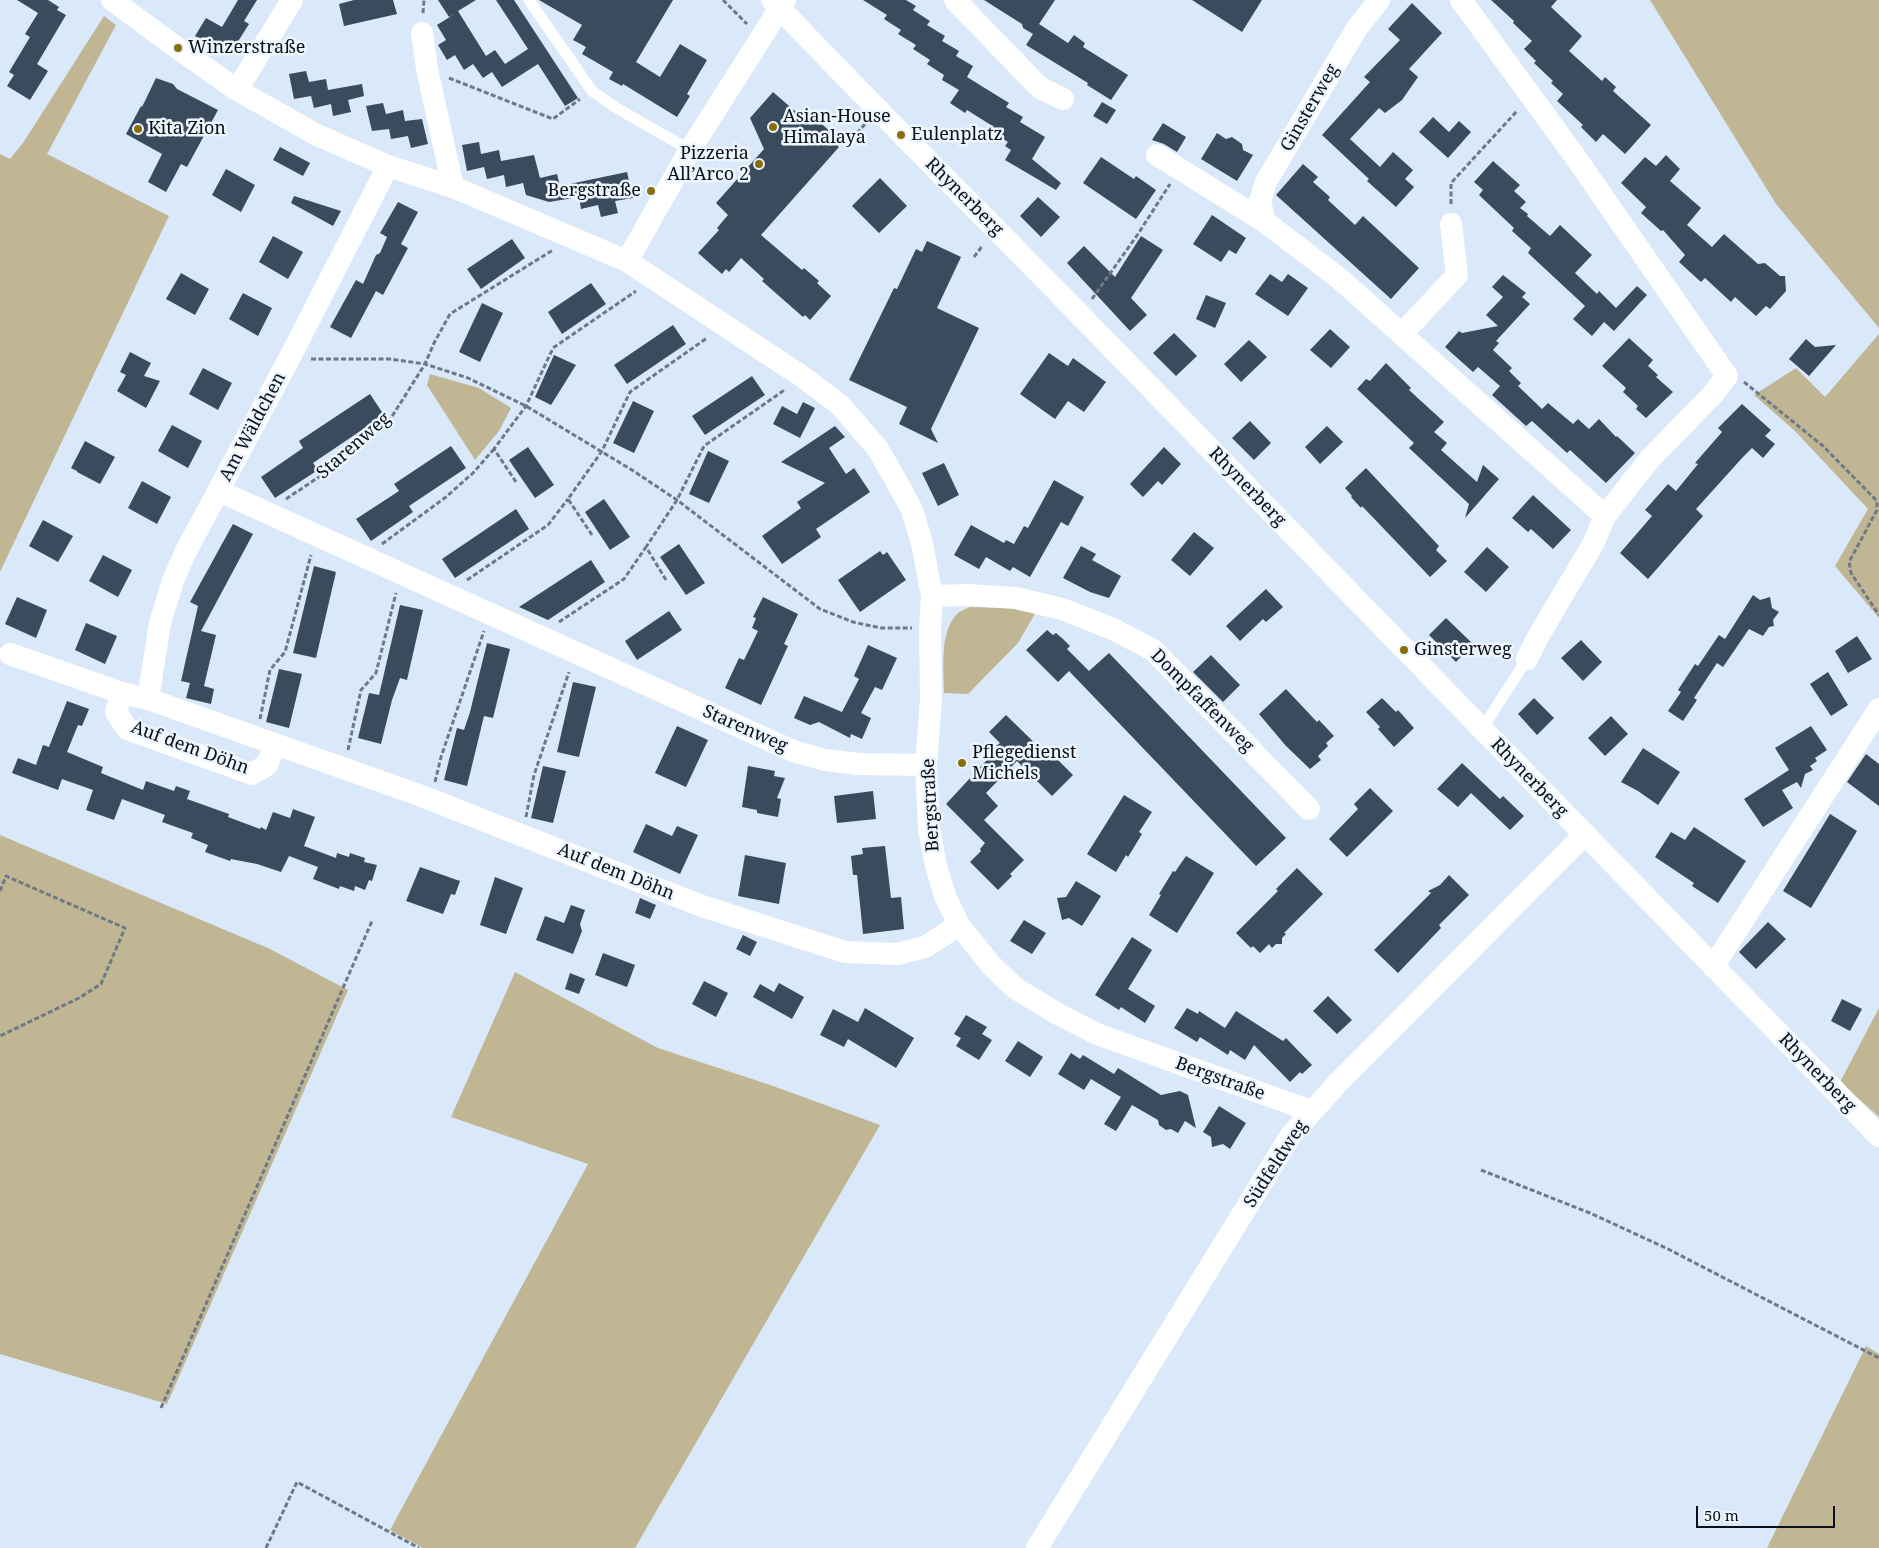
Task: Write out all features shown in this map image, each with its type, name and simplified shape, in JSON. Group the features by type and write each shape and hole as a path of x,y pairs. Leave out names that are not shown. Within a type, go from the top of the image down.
{"street":[{"name":"Bergstraße","path":"112,0 237,90 318,135 388,166 452,187 627,261 803,377 840,406 878,449 912,510 922,543 932,596 930,700 926,765 929,828 936,866 946,896 959,925 992,965 1015,988 1058,1014 1096,1034 1311,1111"},
{"path":"237,90 292,0"},
{"path":"955,0 1040,88 1063,99"},
{"name":"Ginsterweg","path":"1264,222 1260,200 1266,182 1357,28 1379,0"},
{"path":"1467,2 1530,97 1574,155 1727,376 1713,394 1649,460 1605,516 1593,544 1539,635 1527,659"},
{"path":"627,261 690,150 779,3"},
{"name":"Rhynerberg","path":"779,3 901,135 1080,315 1879,1136"},
{"path":"422,33 427,69 452,187"},
{"path":"1158,155 1264,222 1340,280 1605,516"},
{"name":"Am Wäldchen","path":"148,699 160,623 173,580 185,553 289,359 388,166"},
{"path":"1402,334 1457,275 1451,224"},
{"name":"Starenweg","path":"218,491 792,751 825,760 858,764 926,765"},
{"name":"Dompfaffenweg","path":"932,596 967,594 1016,598 1062,608 1113,628 1153,650 1309,809"},
{"name":"Auf dem Döhn","path":"10,654 122,693 148,699 431,799 702,906 846,952 897,954 925,947 959,925"},
{"name":"Auf dem Döhn","path":"122,693 116,712 128,729 252,774 267,764 266,741"},
{"path":"1713,967 1879,708"},
{"name":"Südfeldweg","path":"1037,1548 1292,1135 1311,1111 1584,835"}],"lane":[{"path":"529,0 592,91 618,109 690,150"},
{"path":"1482,729 1527,659"}],"path":[{"path":"723,0 760,37"},
{"path":"427,69 553,119 592,91"},
{"path":"1451,224 1451,183 1530,97"},
{"path":"852,139 860,129"},
{"path":"1080,315 1138,234 1180,169"},
{"path":"425,364 450,314 573,238"},
{"path":"974,256 981,248"},
{"path":"364,557 446,497 473,473 494,449 526,406 553,348 654,280"},
{"path":"446,594 548,525 602,450 630,392 707,338 728,326"},
{"path":"289,359 390,359 425,364 468,378 526,406 602,450 677,500 820,609 853,622 881,628 930,628"},
{"name":"Starenweg","path":"266,513 326,473 391,418 425,364"},
{"path":"1727,376 1743,381 1833,456 1877,501 1878,508 1850,559 1849,566 1851,573 1879,615"},
{"path":"538,636 624,578 677,500 704,446 803,377"},
{"path":"494,449 516,482"},
{"path":"568,499 592,535"},
{"path":"266,741 270,670 285,652 317,535"},
{"path":"646,547 666,580"},
{"path":"344,768 361,690 376,673 400,573"},
{"path":"431,799 441,757 490,614"},
{"path":"522,834 534,775 575,652"},
{"path":"0,891 6,876 125,928 101,984 79,998 0,1036"},
{"path":"161,1408 372,921"},
{"path":"1481,1170 1590,1213 1668,1249 1879,1358"},
{"path":"266,1548 297,1482 419,1548"}],"shaded area":[{"path":"1650,0 1879,0 1879,328 1776,204"},
{"path":"104,16 116,25 47,154 169,216 0,572 0,154 10,159 23,143"},
{"path":"1879,334 1879,618 1835,566 1868,509 1795,431 1754,395 1796,368 1825,397"},
{"path":"430,374 479,388 511,408 499,431 475,460 427,385"},
{"path":"970,607 1011,608 1036,612 1018,643 968,694 944,693 943,662 947,631 957,614"},
{"path":"0,835 270,949 348,990 167,1404 0,1354"},
{"path":"515,972 658,1048 773,1086 880,1125 635,1548 423,1548 390,1530 588,1164 451,1117"},
{"path":"1879,1008 1879,1117 1840,1082"},
{"path":"1866,1346 1879,1354 1879,1548 1767,1548"}],"building":[{"path":"17,0 48,0 59,7 57,10 66,15 37,64 48,71 30,100 7,86 14,75 9,72 30,37 25,34 38,13"},
{"path":"238,0 257,0 244,21 249,24 232,51 214,41 211,45 195,36 206,18 222,27"},
{"path":"354,0 393,0 397,14 344,26 339,4"},
{"path":"438,0 476,0 458,11 486,56 495,50 505,64 528,49 496,0 514,0 578,98 565,106 538,64 502,87 492,72 483,78 473,64 464,70 455,55 447,60 438,45 446,40 437,25 456,13 449,17"},
{"path":"539,0 673,0 636,62 660,77 680,44 707,60 687,94 690,96 677,117 623,84 622,86 609,79 613,72 582,54 586,47 573,40 582,25"},
{"path":"863,0 906,0 916,6 913,10 930,21 927,25 945,36 942,41 959,51 956,56 973,66 967,77 1009,103 1006,107 1023,117 1020,122 1045,137 1032,159 1061,183 1056,190 1005,160 1011,150 1005,146 1008,142 991,131 994,127 967,110 965,113 950,103 959,90 942,80 944,75 927,64 930,60 913,49 916,45 898,34 901,30 884,19 887,15"},
{"path":"984,0 1055,0 1039,24 1068,43 1074,35 1085,43 1083,47 1128,75 1111,100 1087,85 1088,83 1026,45 1033,34 1023,28 1022,24"},
{"path":"1192,0 1262,0 1242,32"},
{"path":"1491,0 1557,0 1551,7 1582,36 1569,51 1602,81 1605,77 1616,87 1613,91 1651,125 1625,154 1603,134 1596,142 1581,127 1583,125 1557,101 1563,94 1551,83 1553,81 1534,63 1536,61 1524,49 1532,41"},
{"path":"1412,3 1442,33 1409,69 1418,77 1402,100 1385,113 1379,108 1350,139 1380,167 1393,152 1413,170 1405,179 1414,187 1396,207 1367,181 1369,179 1322,135 1370,82 1364,77 1400,40 1388,29"},
{"path":"306,71 309,82 326,79 328,90 362,84 364,96 348,100 351,112 333,116 331,104 314,108 311,96 294,99 289,74"},
{"path":"156,78 173,84 177,89 218,110 187,167 181,164 166,192 148,182 162,154 126,134"},
{"path":"773,92 811,125 816,119 840,140 836,144 839,147 761,235 802,270 804,268 819,281 817,283 831,296 810,320 805,315 803,317 762,281 764,279 741,258 729,272 726,269 722,274 698,253 719,230 717,228 728,215 716,203 764,149 750,118"},
{"path":"1102,102 1116,110 1107,124 1093,116"},
{"path":"383,103 386,114 403,110 405,121 422,119 428,144 411,148 408,136 391,139 389,129 372,131 366,106"},
{"path":"1433,117 1449,132 1459,121 1471,132 1448,158 1419,132"},
{"path":"1163,123 1186,137 1177,152 1164,144 1152,140"},
{"path":"1217,133 1226,139 1232,137 1242,144 1243,150 1253,155 1237,181 1201,159"},
{"path":"479,142 481,154 499,150 501,161 534,155 540,178 557,174 560,186 627,172 633,198 615,201 618,213 601,217 598,205 581,209 579,197 549,202 526,195 523,183 506,187 504,175 487,179 484,167 467,171 462,145"},
{"path":"280,147 310,163 303,176 273,160"},
{"path":"1666,155 1680,169 1670,181 1701,208 1687,225 1712,247 1724,234 1758,264 1765,263 1780,276 1785,276 1786,291 1770,309 1766,306 1756,316 1735,297 1731,302 1705,278 1701,282 1679,262 1685,255 1663,230 1661,231 1641,213 1646,207 1621,183 1645,157 1656,166"},
{"path":"1101,157 1134,179 1136,176 1156,190 1136,219 1083,183"},
{"path":"1493,161 1520,185 1514,191 1526,202 1520,208 1528,214 1527,216 1550,236 1560,225 1592,255 1575,273 1597,294 1599,291 1616,308 1637,286 1647,295 1614,331 1604,322 1592,336 1573,319 1585,306 1528,253 1531,248 1512,231 1514,228 1479,195 1483,190 1474,182"},
{"path":"1303,164 1318,177 1313,182 1330,197 1328,200 1355,225 1363,216 1419,268 1391,299 1276,195"},
{"path":"226,169 255,185 241,212 212,195"},
{"path":"880,178 907,206 879,233 852,206"},
{"path":"294,196 341,211 333,226 291,203"},
{"path":"1038,197 1060,217 1041,237 1020,216"},
{"path":"398,202 418,212 401,244 408,248 383,295 376,291 351,338 330,327 356,280 363,284 376,255 380,253 387,237 380,233"},
{"path":"1212,215 1246,238 1236,254 1229,250 1221,262 1193,244"},
{"path":"273,236 303,252 288,279 259,262"},
{"path":"1141,236 1163,250 1131,298 1147,315 1130,331 1067,263 1084,246 1115,277"},
{"path":"512,239 525,258 481,289 467,269"},
{"path":"927,241 961,257 937,308 979,328 931,429 938,443 899,424 907,407 849,380 894,288 897,289 916,249 922,252"},
{"path":"181,273 209,289 195,315 166,299"},
{"path":"1270,274 1282,282 1288,274 1308,288 1288,316 1255,294"},
{"path":"1503,275 1526,293 1522,297 1530,304 1496,341 1499,343 1493,350 1512,368 1509,371 1521,383 1518,386 1542,409 1548,403 1573,424 1578,419 1589,429 1599,419 1635,453 1606,483 1570,450 1567,453 1532,421 1526,426 1492,395 1500,386 1478,367 1473,372 1445,347 1459,331 1462,333 1498,326 1486,315 1503,297 1492,287"},
{"path":"591,283 606,304 562,334 548,312"},
{"path":"243,293 272,308 258,336 229,319"},
{"path":"1206,295 1226,303 1215,328 1196,319"},
{"path":"482,303 503,313 480,362 459,352"},
{"path":"673,325 686,344 627,384 614,365"},
{"path":"1330,329 1350,347 1331,368 1310,350"},
{"path":"1174,333 1197,356 1176,376 1153,353"},
{"path":"1629,338 1653,360 1648,366 1658,375 1656,377 1673,392 1646,418 1636,409 1638,406 1623,392 1626,388 1602,366"},
{"path":"1806,339 1815,347 1836,345 1809,376 1789,359"},
{"path":"1249,340 1267,357 1241,382 1224,364"},
{"path":"130,352 151,363 144,376 160,381 146,408 117,391 126,375 120,372"},
{"path":"1049,353 1068,366 1073,358 1106,382 1084,412 1068,401 1055,419 1020,394"},
{"path":"554,355 576,365 551,405 535,397"},
{"path":"1386,363 1411,388 1409,390 1444,422 1434,432 1447,443 1441,450 1477,482 1483,465 1499,479 1465,518 1469,504 1409,448 1414,443 1357,389 1366,379 1370,381"},
{"path":"203,368 232,383 218,410 189,394"},
{"path":"752,376 765,395 705,435 692,416"},
{"path":"370,394 384,415 313,463 318,470 275,498 261,477 303,448 299,441"},
{"path":"633,401 654,411 634,453 613,443"},
{"path":"803,402 815,408 800,438 773,424 782,406 797,414"},
{"path":"1742,404 1771,430 1765,436 1775,444 1763,458 1752,448 1743,457 1696,509 1703,516 1648,579 1620,553 1652,516 1645,510 1668,484 1676,491 1698,464 1695,463 1722,432 1718,428"},
{"path":"1250,421 1271,443 1254,460 1232,438"},
{"path":"172,425 202,441 188,468 158,451"},
{"path":"835,426 845,437 829,448 846,474 854,468 870,492 816,529 821,537 782,564 762,536 801,508 797,502 825,483 781,462"},
{"path":"1327,426 1343,442 1320,464 1305,447"},
{"path":"85,441 115,457 100,484 71,468"},
{"path":"451,446 466,468 409,506 413,512 371,541 356,519 399,491 394,484"},
{"path":"528,447 554,485 535,498 509,460"},
{"path":"1164,447 1181,464 1162,485 1158,481 1143,497 1130,484"},
{"path":"708,451 729,461 709,503 689,494"},
{"path":"944,463 959,495 938,506 922,473"},
{"path":"1366,468 1439,546 1436,550 1447,561 1430,577 1362,506 1361,508 1345,488"},
{"path":"1054,480 1084,497 1068,526 1061,522 1030,577 1013,567 1010,571 986,557 979,569 954,555 971,525 1004,543 1006,540 1014,544 1024,526 1028,528"},
{"path":"142,481 171,497 157,524 128,508"},
{"path":"1533,495 1571,530 1553,549 1531,529 1528,532 1512,518"},
{"path":"604,499 630,537 610,550 585,512"},
{"path":"516,509 529,529 455,578 442,559"},
{"path":"43,520 73,536 58,562 29,546"},
{"path":"233,524 253,534 201,631 216,635 204,686 214,689 211,704 186,698 190,683 181,681 198,606 190,602"},
{"path":"1194,532 1214,548 1190,576 1171,560"},
{"path":"679,544 705,583 686,595 660,557"},
{"path":"1081,546 1096,554 1092,560 1121,576 1109,598 1090,592 1063,578"},
{"path":"1487,547 1509,567 1486,592 1464,572"},
{"path":"880,551 883,555 887,552 906,580 860,612 838,580"},
{"path":"103,555 132,570 118,597 89,581"},
{"path":"591,560 605,582 548,620 519,607"},
{"path":"314,566 336,572 316,658 293,653"},
{"path":"1266,589 1283,607 1266,622 1263,619 1240,641 1226,626"},
{"path":"1753,595 1760,600 1770,597 1772,608 1779,612 1773,620 1774,626 1769,627 1763,636 1749,629 1723,667 1717,663 1694,698 1697,700 1683,721 1668,711 1681,692 1678,690 1695,664 1698,666 1719,635 1725,639"},
{"path":"17,597 47,610 36,638 5,624"},
{"path":"763,597 798,614 784,644 788,646 761,705 725,688 739,658 744,660 758,631 752,628 756,618 753,617"},
{"path":"400,605 423,610 407,680 400,678 392,700 381,744 358,738 369,693 379,695"},
{"path":"669,611 682,630 637,660 625,641"},
{"path":"1446,618 1473,644 1456,662 1429,635"},
{"path":"86,623 117,636 105,664 75,650"},
{"path":"1047,630 1053,635 1056,633 1063,639 1070,646 1067,649 1089,671 1109,653 1286,838 1256,866 1069,671 1058,682 1026,650"},
{"path":"1857,636 1872,659 1848,673 1835,651"},
{"path":"1581,640 1602,662 1583,681 1561,658"},
{"path":"487,643 510,649 493,718 484,716 467,786 444,780 457,728 464,730 470,712"},
{"path":"868,645 897,658 882,690 875,687 861,713 871,718 862,739 851,734 850,738 819,722 810,725 794,718 804,696 842,712 859,679 854,676"},
{"path":"1211,655 1240,685 1223,702 1193,672"},
{"path":"279,669 302,674 289,728 266,722"},
{"path":"1828,672 1848,705 1831,716 1810,684"},
{"path":"573,682 596,687 579,757 557,752"},
{"path":"1286,689 1317,722 1319,720 1334,736 1326,743 1328,746 1318,756 1321,760 1310,769 1286,746 1259,714"},
{"path":"1382,698 1396,712 1398,710 1414,728 1394,747 1378,729 1380,727 1366,712"},
{"path":"1534,698 1554,718 1537,735 1518,714"},
{"path":"67,701 89,709 82,726 78,725 67,752 103,767 101,773 143,790 146,781 174,791 176,786 190,791 187,799 229,814 228,817 260,829 261,827 266,830 273,812 290,818 293,809 315,817 304,846 336,858 337,853 349,857 350,853 365,858 364,862 377,865 372,881 369,880 365,890 355,886 354,891 340,886 339,889 313,879 318,867 289,856 281,872 257,864 231,859 230,861 205,852 208,845 191,838 193,833 162,822 165,815 122,799 114,820 86,810 93,790 62,779 58,790 12,773 18,758 36,765 43,745 49,747"},
{"path":"1006,715 1045,753 1048,750 1073,775 1052,796 1017,761 986,793 998,806 984,820 1024,860 998,890 970,862 981,851 980,849 985,843 946,804 998,748 996,746 1000,743 989,732"},
{"path":"1611,716 1628,734 1605,756 1588,738"},
{"path":"677,726 708,740 686,787 655,773"},
{"path":"1811,726 1827,750 1815,758 1817,761 1810,766 1813,770 1805,774 1801,788 1797,782 1782,790 1793,808 1763,827 1744,799 1789,770 1775,748"},
{"path":"1643,748 1680,772 1658,805 1621,782"},
{"path":"1866,754 1879,764 1879,806 1847,782"},
{"path":"1462,763 1500,799 1503,796 1524,816 1510,830 1471,793 1458,807 1437,789"},
{"path":"543,766 566,771 553,823 531,818"},
{"path":"748,766 775,771 774,776 785,778 777,798 781,799 778,817 757,813 757,810 742,807"},
{"path":"1370,788 1393,811 1347,857 1329,839 1358,809 1354,804"},
{"path":"873,791 876,819 837,823 834,796"},
{"path":"1124,795 1152,812 1139,832 1142,834 1116,872 1087,854"},
{"path":"1830,814 1857,831 1811,908 1783,891"},
{"path":"646,824 672,836 677,826 698,835 680,874 633,852"},
{"path":"1694,827 1746,861 1718,903 1692,886 1694,883 1655,857 1671,832 1685,840"},
{"path":"885,846 891,898 901,897 904,929 863,934 857,875 853,875 851,856 863,854 862,848"},
{"path":"745,855 786,863 779,904 738,896"},
{"path":"1186,856 1214,873 1177,933 1149,915 1173,871 1175,872"},
{"path":"420,867 460,881 455,895 451,894 443,914 406,901"},
{"path":"1297,868 1323,894 1284,933 1286,934 1282,938 1282,944 1276,944 1272,948 1269,944 1260,953 1253,946 1251,948 1236,933 1278,891 1276,889"},
{"path":"1449,875 1469,895 1439,925 1441,928 1398,973 1374,950 1431,893 1428,891 1440,885"},
{"path":"495,877 523,888 506,934 480,925"},
{"path":"1076,881 1101,896 1082,926 1069,918 1062,920 1057,898 1066,897"},
{"path":"640,898 656,905 650,919 635,913"},
{"path":"571,905 585,910 580,924 582,931 573,954 536,940 545,916 564,923"},
{"path":"1024,920 1046,933 1032,954 1010,941"},
{"path":"1768,922 1786,939 1756,969 1739,952"},
{"path":"743,935 757,942 750,956 736,949"},
{"path":"1132,937 1152,950 1128,989 1155,1006 1145,1023 1121,1007 1119,1010 1095,995"},
{"path":"603,953 635,965 627,987 595,975"},
{"path":"570,973 585,979 579,994 565,989"},
{"path":"704,981 728,993 716,1017 692,1004"},
{"path":"779,983 804,997 792,1019 753,997 760,984 774,992"},
{"path":"1328,996 1352,1020 1337,1034 1313,1011"},
{"path":"1842,999 1862,1009 1850,1031 1831,1021"},
{"path":"865,1008 914,1038 896,1068 848,1039 844,1047 820,1035 833,1009 858,1022"},
{"path":"1187,1008 1198,1014 1199,1011 1225,1028 1236,1011 1283,1041 1286,1038 1312,1065 1302,1074 1300,1072 1290,1082 1254,1045 1245,1060 1230,1050 1228,1055 1200,1037 1197,1042 1174,1028"},
{"path":"966,1015 987,1027 982,1034 992,1040 979,1060 956,1046 961,1038 954,1034"},
{"path":"1018,1041 1043,1057 1030,1077 1005,1061"},
{"path":"1071,1053 1080,1059 1083,1055 1114,1074 1118,1068 1161,1095 1180,1091 1188,1095 1196,1128 1185,1121 1178,1133 1171,1129 1166,1130 1159,1125 1158,1120 1132,1105 1116,1131 1104,1124 1121,1097 1091,1079 1084,1090 1058,1074"},
{"path":"1219,1106 1246,1123 1230,1149 1223,1144 1212,1147 1211,1137 1203,1132"}],"place":[{"name":"Winzerstraße","path":"178,48"},
{"name":"Asian-House Himalaya","path":"773,127"},
{"name":"Kita Zion","path":"138,129"},
{"name":"Eulenplatz","path":"901,135"},
{"name":"Pizzeria All’Arco 2","path":"759,164"},
{"name":"Bergstraße","path":"651,191"},
{"name":"Ginsterweg","path":"1404,650"},
{"name":"Pflegedienst Michels","path":"962,763"}]}
